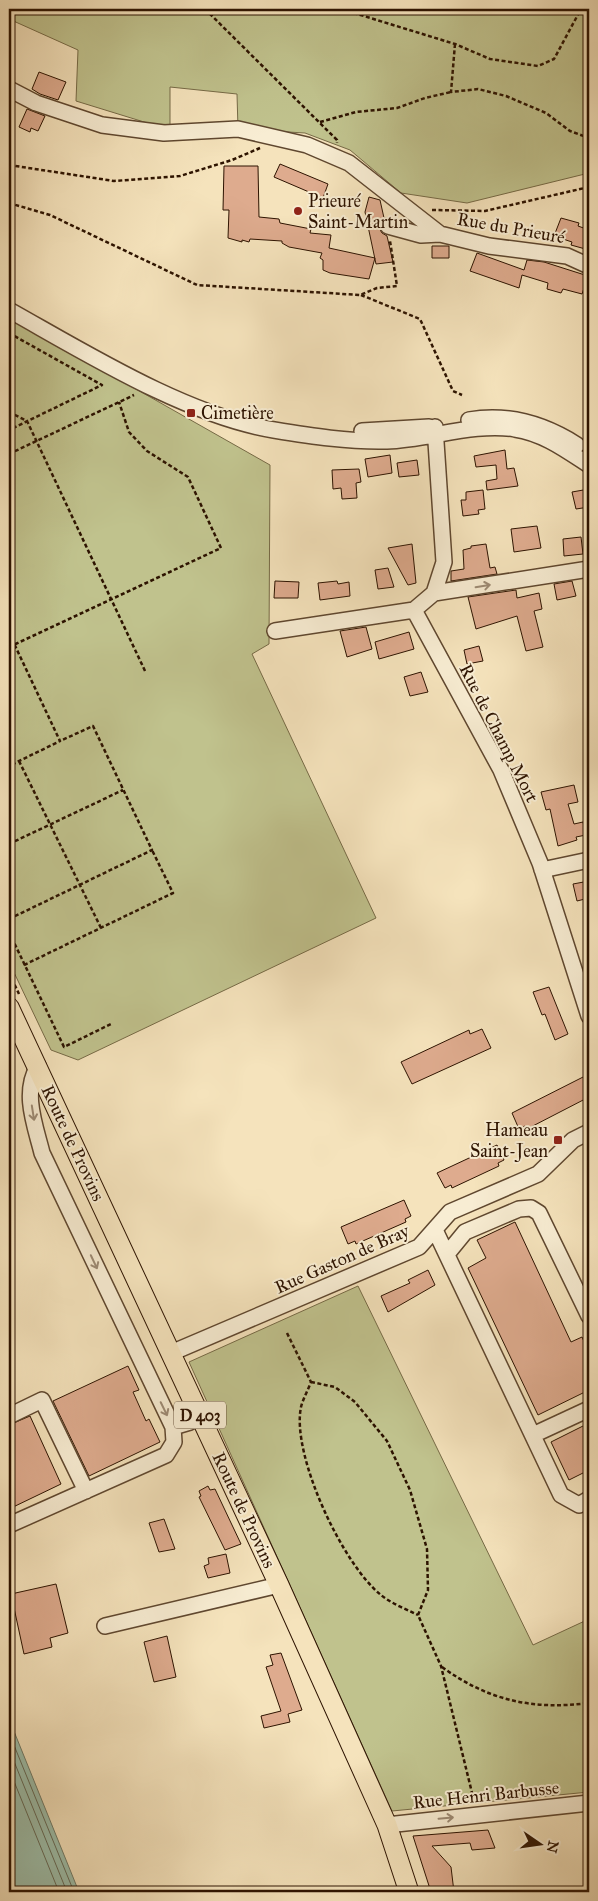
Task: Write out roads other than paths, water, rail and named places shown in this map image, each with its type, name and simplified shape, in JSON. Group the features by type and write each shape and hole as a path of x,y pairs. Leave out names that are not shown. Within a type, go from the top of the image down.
{"main road":[{"name":"Route de Provins","path":"9,1006 392,1824"},
{"name":"D 403","path":"392,1824 409,1892"}],"street":[{"name":"Rue du Prieuré","path":"9,89 36,103 102,125 164,133 238,129 307,145 349,163 440,234 489,246 567,256 589,266"},
{"path":"388,226 421,235 440,234"},
{"path":"9,300 171,385 253,425"},
{"path":"9,310 173,397 224,418 253,425 363,431 513,428 535,434 561,446 589,464"},
{"path":"435,431 490,418 520,420 538,424 560,434 589,453"},
{"path":"434,593 444,562 435,431"},
{"path":"275,631 414,610 434,593 589,569"},
{"name":"Rue de Champ Mort","path":"414,610 501,770 542,870 589,1016"},
{"path":"542,870 589,860"},
{"path":"9,1526 166,1455 174,1442 173,1427 42,1153 32,1111 31,1079 38,1066"},
{"name":"Rue Gaston de Bray","path":"171,1353 419,1247 450,1212 538,1174 573,1140 589,1132"},
{"path":"447,1254 465,1232 519,1208 531,1208 539,1213 589,1316"},
{"path":"435,1230 561,1495 579,1504 589,1499"},
{"path":"9,1416 42,1400 86,1491"},
{"path":"533,1435 589,1409"},
{"path":"173,1427 190,1422 200,1415"},
{"path":"105,1626 279,1585"},
{"name":"Rue Henri Barbusse","path":"392,1824 589,1803"}],"water":[{"path":"9,1719 79,1892 9,1892"}],"place":[{"name":"Prieuré Saint-Martin","path":"298,211"},
{"name":"Cimetière","path":"191,413"},
{"name":"Hameau Saint-Jean","path":"558,1140"}]}
